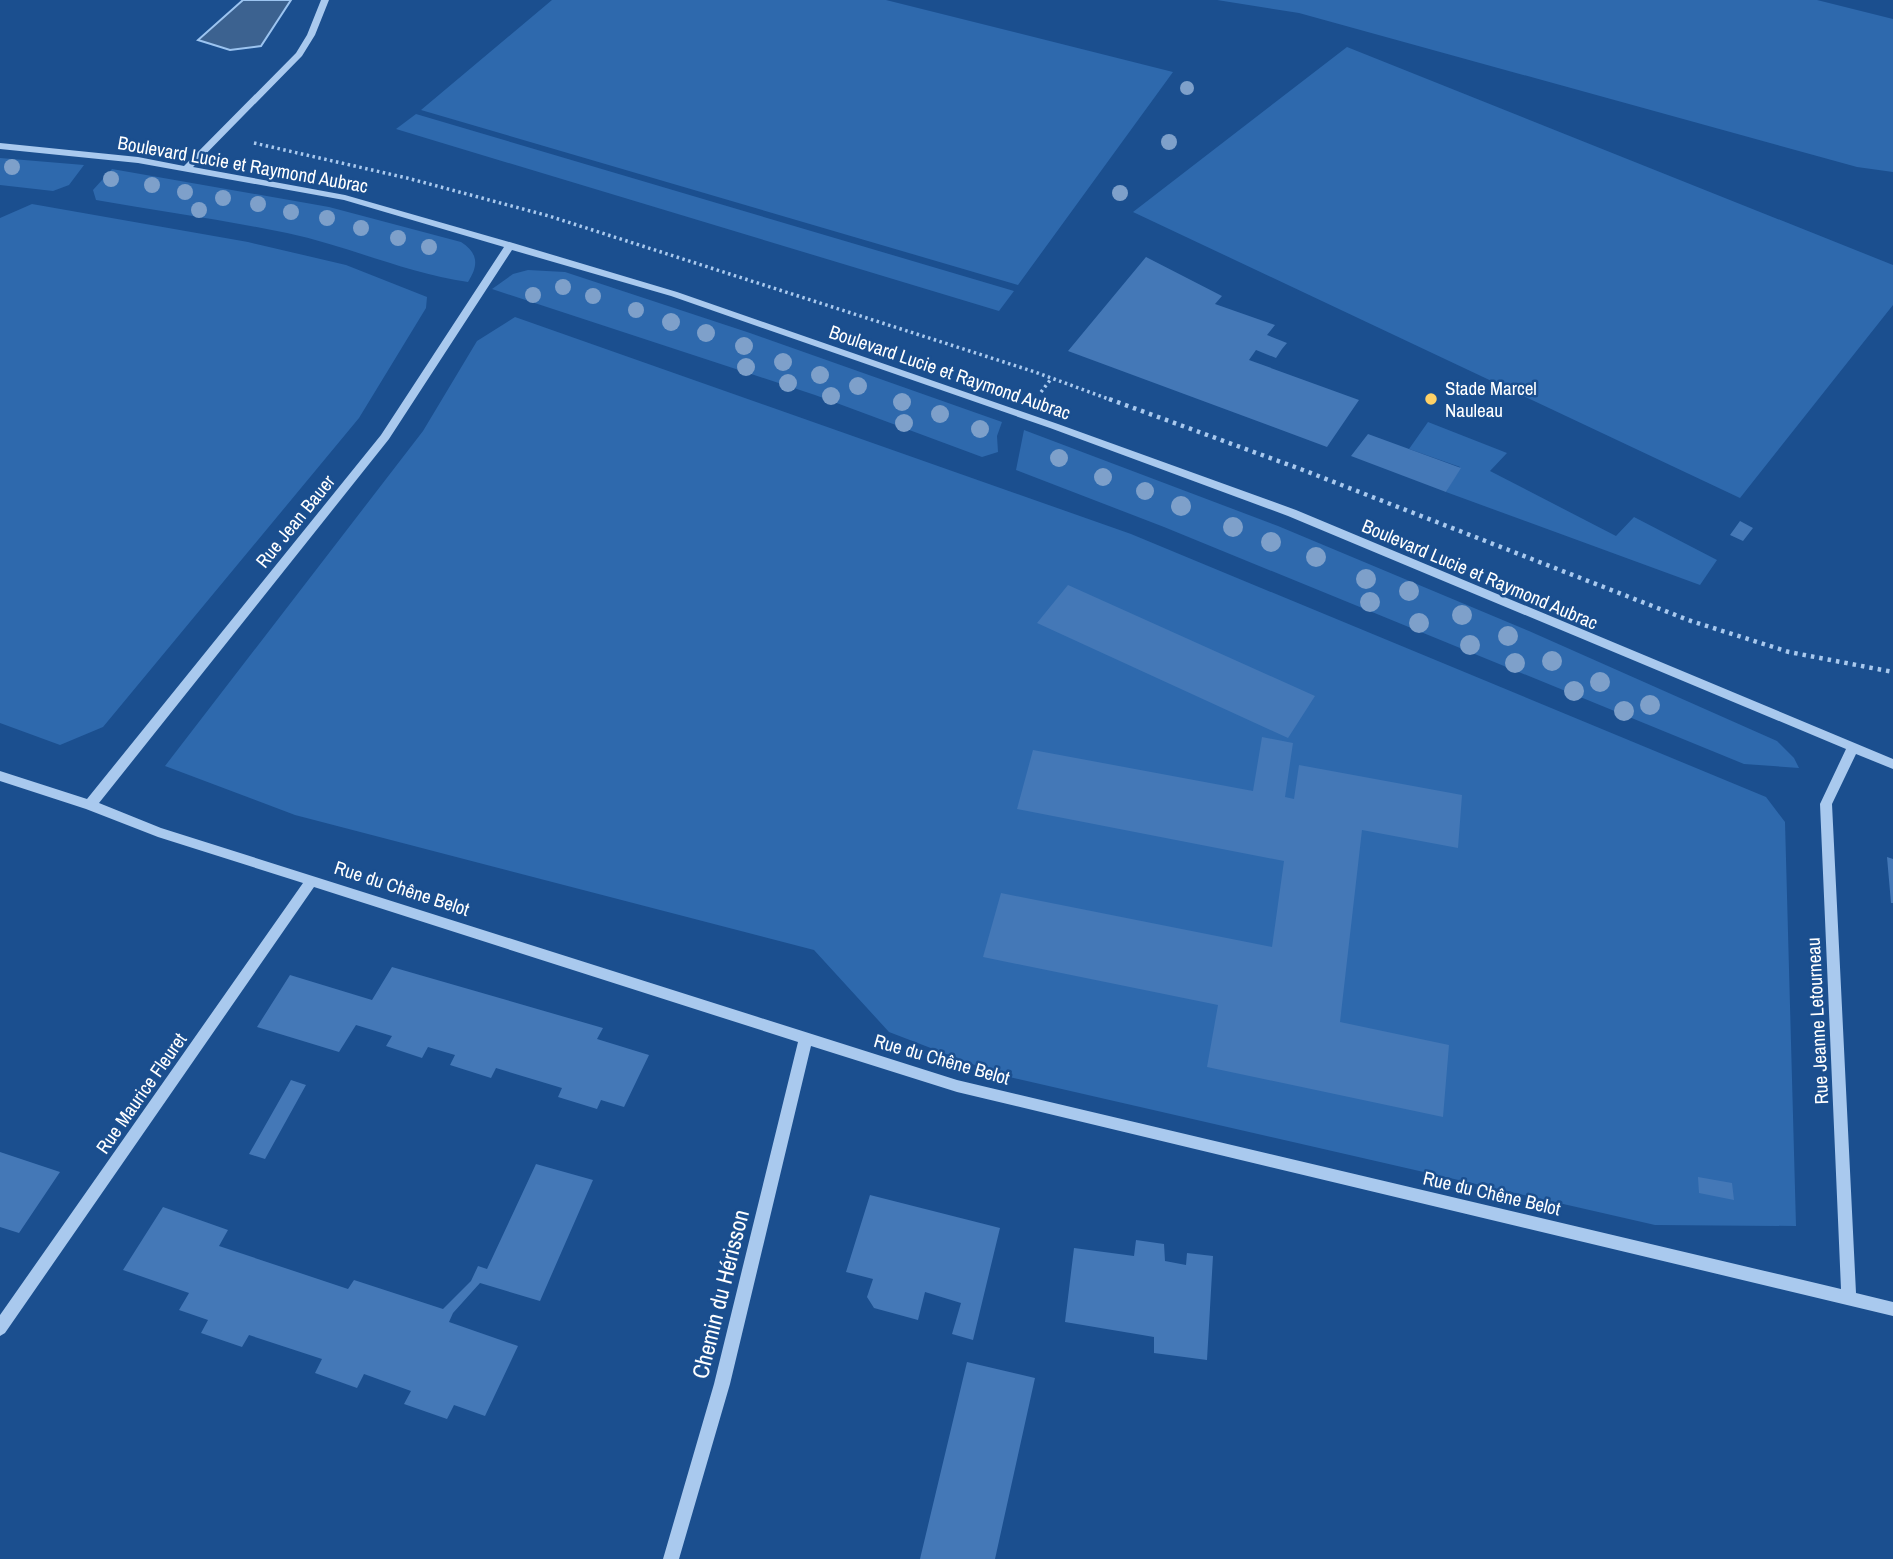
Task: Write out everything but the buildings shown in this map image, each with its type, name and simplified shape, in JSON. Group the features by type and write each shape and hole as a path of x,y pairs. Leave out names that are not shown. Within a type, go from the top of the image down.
{"street":[{"path":"186,169 299,54 311,35 325,0"},
{"name":"Boulevard Lucie et Raymond Aubrac","path":"0,146 138,160 345,198 687,299 1054,426 1292,513 1893,764"},
{"name":"Rue Jean Bauer","path":"90,805 385,437 510,245"},
{"name":"Rue Jeanne Letourneau","path":"1849,1298 1826,804 1853,747"},
{"name":"Rue du Chêne Belot","path":"0,776 90,805 158,832 957,1086 1893,1309"},
{"name":"Rue Maurice Fleuret","path":"0,1328 312,880"}],"lane":[{"name":"Chemin du Hérisson","path":"671,1559 722,1384 806,1038"}],"path":[{"path":"219,135 407,177 549,216 747,278 1035,372 1303,470 1691,621 1789,652 1893,672"}],"shaded area":[{"path":"243,0 291,0 261,46 230,50 198,40"},
{"path":"552,0 886,0 1173,72 1018,285 421,110"},
{"path":"1217,0 1817,0 1893,19 1893,172 1857,167 1299,13"},
{"path":"1347,47 1893,265 1893,305 1740,498 1133,212"},
{"path":"416,114 1014,291 999,311 396,129"},
{"path":"0,158 84,165 69,185 53,191 0,185"},
{"path":"112,169 329,207 461,242 474,255 474,270 468,282 445,278 287,233 96,200 93,190"},
{"path":"32,204 248,242 346,265 427,297 426,308 359,418 103,727 60,745 0,723 0,218"},
{"path":"528,270 565,272 750,333 1002,422 997,436 998,452 982,457 815,395 492,289 513,274"},
{"path":"515,317 1131,534 1766,797 1785,822 1796,1226 1655,1225 1001,1075 889,1032 814,950 295,815 165,766 423,431 477,341"},
{"path":"1428,422 1507,453 1490,471 1616,536 1634,517 1717,560 1700,585 1446,492 1460,467 1409,449"},
{"path":"1024,430 1278,526 1529,631 1777,741 1794,758 1799,768 1744,764 1164,527 1016,470"}],"place":[{"name":"Stade Marcel Nauleau","path":"1431,399"}]}
